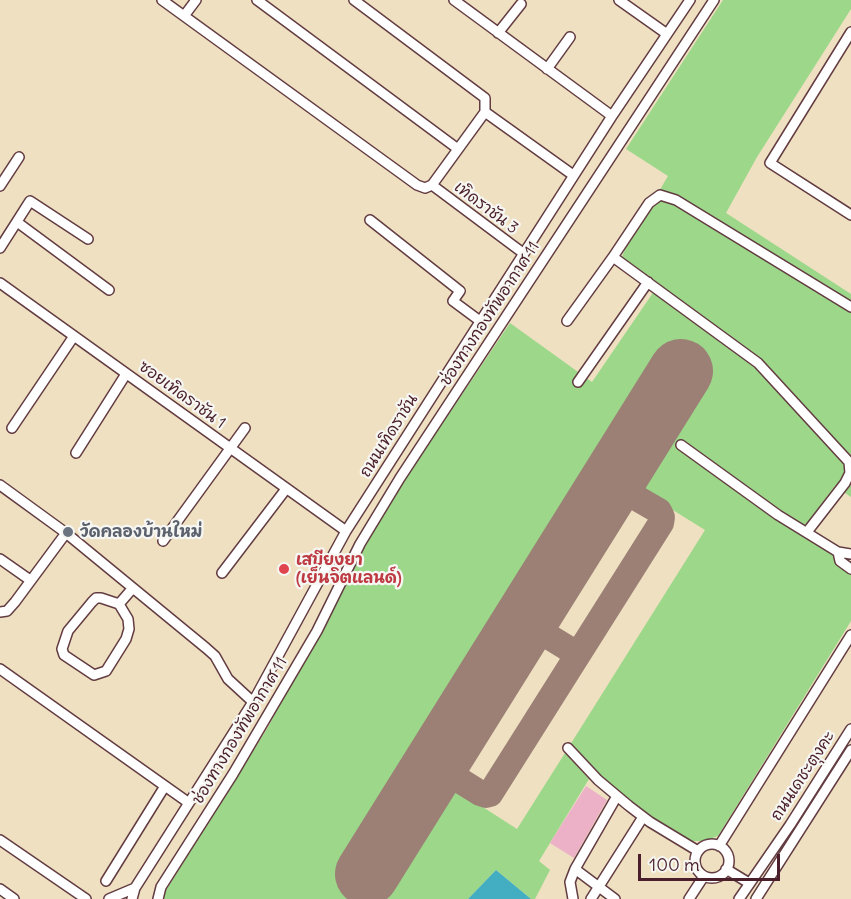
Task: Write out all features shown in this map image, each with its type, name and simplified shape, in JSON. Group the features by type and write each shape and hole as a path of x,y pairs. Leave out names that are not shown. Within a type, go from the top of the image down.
{"street":[{"name":"เทิดราชัน 3","path":"162,0 417,185 425,188 432,185 523,254"},
{"path":"184,16 196,0"},
{"path":"257,0 458,149"},
{"path":"354,0 485,98 485,111 432,185"},
{"path":"454,0 612,116"},
{"path":"619,0 666,34"},
{"name":"ถนนเทิดราชัน","path":"132,899 135,888 253,702 346,531 573,176 690,0"},
{"name":"ช่องทางกองทัพอากาศ 11","path":"158,899 161,887 233,774 317,631 334,592 360,544 400,478 714,0"},
{"path":"498,33 521,4"},
{"path":"851,32 848,43 770,163 851,215"},
{"path":"547,69 570,38"},
{"path":"485,111 573,176"},
{"path":"0,186 19,156"},
{"path":"567,321 649,203 660,195 676,200 851,307"},
{"path":"0,248 30,201 88,239"},
{"path":"370,220 460,291 453,302 480,321"},
{"path":"17,222 109,290"},
{"path":"613,257 758,363 849,462 850,472 845,483 807,532"},
{"path":"578,382 648,282"},
{"name":"ซอยเทิดราชัน 1","path":"0,283 346,531"},
{"path":"12,428 74,336"},
{"path":"76,453 126,374"},
{"path":"163,541 245,428"},
{"path":"681,445 778,515 838,552 851,554"},
{"path":"0,485 66,533 215,656 228,679 253,702"},
{"path":"222,573 286,489"},
{"path":"0,612 7,610 15,602 66,533"},
{"path":"838,552 840,561 851,569"},
{"path":"0,559 30,580"},
{"path":"119,604 132,589"},
{"path":"96,598 119,604 129,619 129,629 126,639 106,671 94,675 64,656 62,649 68,631 96,598"},
{"path":"719,846 851,634"},
{"path":"0,669 189,803"},
{"name":"ถนนเดชะตุงคะ","path":"739,899 790,825 851,729"},
{"path":"568,748 598,780 643,817 699,850"},
{"name":"ถนนเดชะตุงคะ","path":"756,899 851,750"},
{"path":"106,881 165,786"},
{"path":"573,899 570,882 575,869 617,796"},
{"path":"591,899 643,817"},
{"path":"0,840 86,899"},
{"path":"706,845 719,846 727,853 726,869 719,876 709,878 704,876 696,867 695,861 699,850 706,845"},
{"path":"575,869 615,899"},
{"path":"726,869 749,884"},
{"path":"689,899 704,876"},
{"path":"109,899 135,888"},
{"path":"0,889 14,899"}],"green space":[{"path":"723,0 851,0 851,9 757,157 726,213 851,294 851,497 835,486 799,534 851,564 851,621 718,836 704,841 692,841 658,822 614,789 570,745 705,530 631,484 698,376 669,357 349,870 378,889 444,782 517,829 565,753 589,779 539,861 550,870 535,899 531,899 496,870 468,899 164,899 165,892 268,727 387,506 510,323 592,382 659,284 622,257 668,176 626,149"}],"water":[{"path":"496,870 531,899 468,899"}],"building":[{"path":"586,786 607,800 574,858 550,843"}],"taxiway":[{"path":"432,772 441,770 480,793 490,794 661,523 662,517 659,511 621,489 617,474"},
{"path":"529,616 533,627 569,649 575,659"}],"runway":[{"path":"367,874 681,371"}],"place":[{"name":"วัดคลองบ้านใหม่","path":"68,532"},
{"name":"เสบียงยา (เย็นจิตแลนด์)","path":"284,569"}]}
